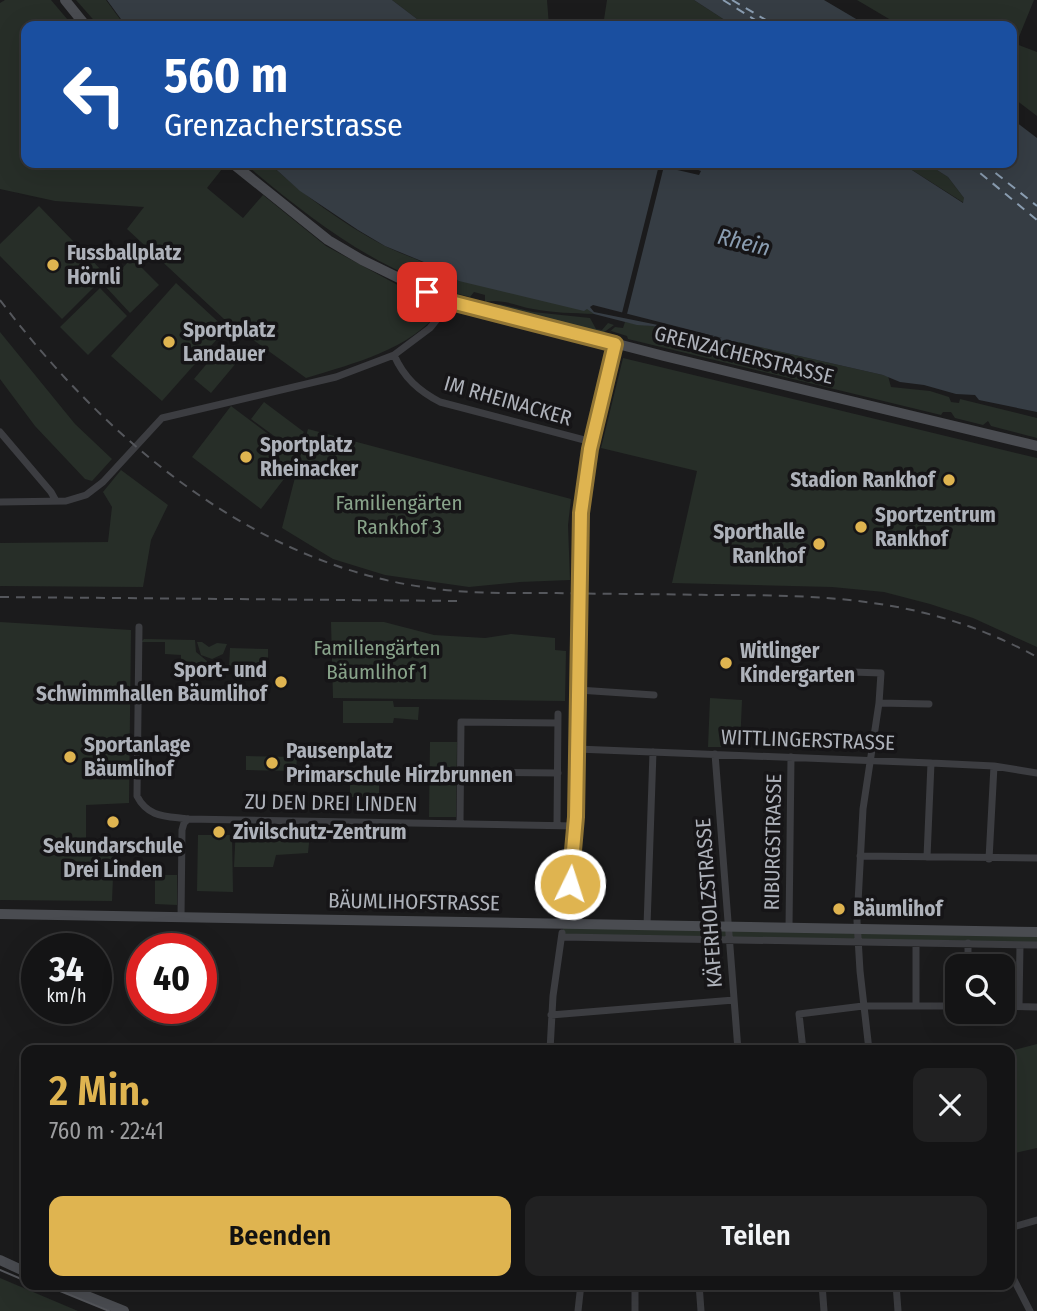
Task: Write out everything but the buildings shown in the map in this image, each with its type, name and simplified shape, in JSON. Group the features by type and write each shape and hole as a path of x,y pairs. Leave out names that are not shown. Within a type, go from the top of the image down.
{"main road":[{"path":"65,0 82,21"},
{"name":"GRENZACHERSTRASSE","path":"238,168 328,240 414,286 451,302 1037,446"},
{"name":"BÄUMLIHOFSTRASSE","path":"0,914 1037,932"},
{"path":"0,1260 21,1270"},
{"path":"72,1290 124,1311"}],"street":[{"path":"0,502 77,499 94,491 162,418 336,377 394,355 430,328 451,302"},
{"path":"550,1045 551,1015 575,825 579,527 583,486 615,344"},
{"name":"IM RHEINACKER","path":"394,355 398,366 412,383 440,402 592,442"},
{"path":"0,432 56,501"},
{"name":"ZU DEN DREI LINDEN","path":"139,627 137,796 152,814 188,819 575,825"},
{"path":"796,670 881,673 860,856 858,942 868,1045"},
{"path":"578,690 654,695"},
{"path":"879,703 929,704"},
{"path":"557,824 558,714"},
{"path":"460,823 461,723 558,723"},
{"name":"WITTLINGERSTRASSE","path":"577,749 994,766 1037,773"},
{"path":"647,926 653,752"},
{"name":"KÄFERHOLZSTRASSE","path":"715,754 738,1045"},
{"name":"RIBURGSTRASSE","path":"789,928 791,757"},
{"path":"927,857 931,763"},
{"path":"989,859 994,766"},
{"path":"460,772 558,774"},
{"path":"181,918 182,830 188,819"},
{"path":"860,856 1037,858"},
{"path":"562,937 1037,945"},
{"path":"916,943 916,1005"},
{"path":"968,943 968,954"},
{"path":"1019,1006 1020,945"},
{"path":"551,1015 734,1000"},
{"path":"802,1045 799,1014 863,1006 945,1006"},
{"path":"1015,1006 1037,1007"},
{"path":"1015,1227 1037,1220"},
{"path":"1015,1282 1030,1311"},
{"path":"578,1311 580,1290"},
{"path":"635,1290 635,1311"},
{"path":"699,1290 701,1311"},
{"path":"822,1290 824,1311"},
{"path":"896,1290 898,1311"}],"green space":[{"path":"5,0 51,0 69,21 21,21 21,168 223,168 207,188 243,218 263,195 326,246 416,295 438,304 442,309 414,335 397,345 362,360 306,378 224,319 127,229 144,207 55,201 0,189 0,3"},
{"path":"76,0 106,0 121,21 95,21"},
{"path":"392,0 547,0 549,21 426,21 417,19"},
{"path":"607,0 694,0 726,21 604,21"},
{"path":"857,0 1034,0 1017,42 1017,21 893,21"},
{"path":"1017,44 1037,52 1037,116 1017,101"},
{"path":"250,168 274,168 323,208 353,227 447,276 587,308 594,314 485,302 485,295 474,292 470,297 437,287 377,260 296,205"},
{"path":"909,168 934,168 948,177 964,198 964,203"},
{"name":"Fussballplatz Hörnli","path":"39,206 106,275 62,319 0,256 0,244"},
{"path":"132,258 159,285 130,313 105,286"},
{"name":"Sportplatz Landauer","path":"176,283 226,329 162,401 111,356"},
{"path":"100,288 127,316 88,355 60,327"},
{"path":"499,304 533,312 590,318 596,329 602,330 608,323 614,325 603,333 497,306"},
{"path":"625,322 721,342 738,342 888,376 891,387 930,391 949,397 951,402 959,403 960,399 1037,418 1037,438 991,426 988,421 983,425 955,418 951,412 943,412 941,415 628,339 627,336 611,331 607,334 615,327 623,328"},
{"path":"0,332 75,424 112,459 92,481 85,479 35,426 0,379"},
{"path":"220,348 237,362 211,393 194,379"},
{"name":"Sportzentrum Rankhof","path":"623,358 1037,458 1037,647 973,618 884,592 832,587 672,583 697,471 601,448"},
{"path":"264,402 304,432 292,449 251,419"},
{"name":"Sportplatz Rheinacker","path":"231,406 300,458 261,509 192,457"},
{"name":"Familiengärten Rankhof 3","path":"308,429 571,499 568,525 570,580 469,587 385,575 333,559 282,528"},
{"path":"121,470 168,505 151,540 143,587 0,586 0,543 108,542 112,507 103,492"},
{"name":"Sportanlage Bäumlihof","path":"0,622 131,630 129,803 86,805 86,852 114,854 112,901 0,900"},
{"name":"Familiengärten Bäumlihof 1","path":"331,622 384,622 434,635 485,638 511,634 555,638 555,650 566,651 565,701 333,698"},
{"path":"144,639 195,640 196,652 207,661 207,665 186,664 181,668 181,655 165,654 165,642 141,642"},
{"path":"197,642 209,647 217,643 227,644 223,654 212,659 201,655"},
{"path":"230,648 268,649 268,668 229,667"},
{"path":"710,698 742,700 740,747 708,747"},
{"path":"343,701 393,701 394,707 419,707 418,720 394,718 393,723 343,723"},
{"path":"430,742 457,742 456,817 429,817"},
{"path":"246,756 297,757 296,771 246,770"},
{"path":"350,785 379,785 379,797 350,797"},
{"path":"236,826 320,827 320,833 310,833 308,853 276,855 273,867 234,867"},
{"path":"198,835 232,835 233,892 197,891"},
{"path":"155,875 177,875 177,905 155,904"},
{"path":"564,923 1037,932 1037,945 562,937"},
{"path":"1037,1044 1037,1148 1015,1153 1015,1050"},
{"path":"0,1278 21,1287 21,1290 28,1290 78,1311 0,1311"}],"water":[{"path":"107,0 392,0 417,19 426,21 122,21"},
{"path":"694,0 824,0 860,21 726,21"},
{"name":"Rhein","path":"1017,123 1037,138 1037,412 979,400 975,395 956,394 900,382 883,375 738,342 721,342 637,325 594,314 587,309 584,311 459,281 436,267 385,246 358,230 300,191 275,168 669,168 699,175 701,171 693,168 909,168 963,203 964,198 948,177 934,168 1017,168","holes":["593,305 722,338 594,312 590,307"]}],"pier":[{"path":"658,168 664,168 627,314 622,313"}],"ferry route":[{"path":"723,0 757,21"},
{"path":"732,0 768,21"},
{"path":"974,168 1037,220"},
{"path":"989,168 1037,206"}],"tram line":[{"path":"0,1270 21,1279"},
{"path":"58,1290 109,1311"}],"railway":[{"path":"0,300 41,351 86,400 135,446 188,487 244,523 303,553 365,575 430,588 475,592 757,595 839,599 918,611 958,622 1037,657"},
{"path":"0,597 462,601"}],"place":[{"name":"Fussballplatz Hörnli","path":"53,265"},
{"name":"Sportplatz Landauer","path":"169,342"},
{"name":"Sportplatz Rheinacker","path":"246,457"},
{"name":"Stadion Rankhof","path":"949,480"},
{"name":"Sportzentrum Rankhof","path":"861,527"},
{"name":"Sporthalle Rankhof","path":"819,544"},
{"name":"Witlinger Kindergarten","path":"726,663"},
{"name":"Sport- und Schwimmhallen Bäumlihof","path":"281,682"},
{"name":"Sportanlage Bäumlihof","path":"70,757"},
{"name":"Pausenplatz Primarschule Hirzbrunnen","path":"272,763"},
{"name":"Sekundarschule Drei Linden","path":"113,822"},
{"name":"Zivilschutz-Zentrum","path":"219,832"},
{"name":"Bäumlihof","path":"839,909"}],"route":[{"path":"427,292 451,302 615,344 590,449 579,527 576,817 570,884"}]}
